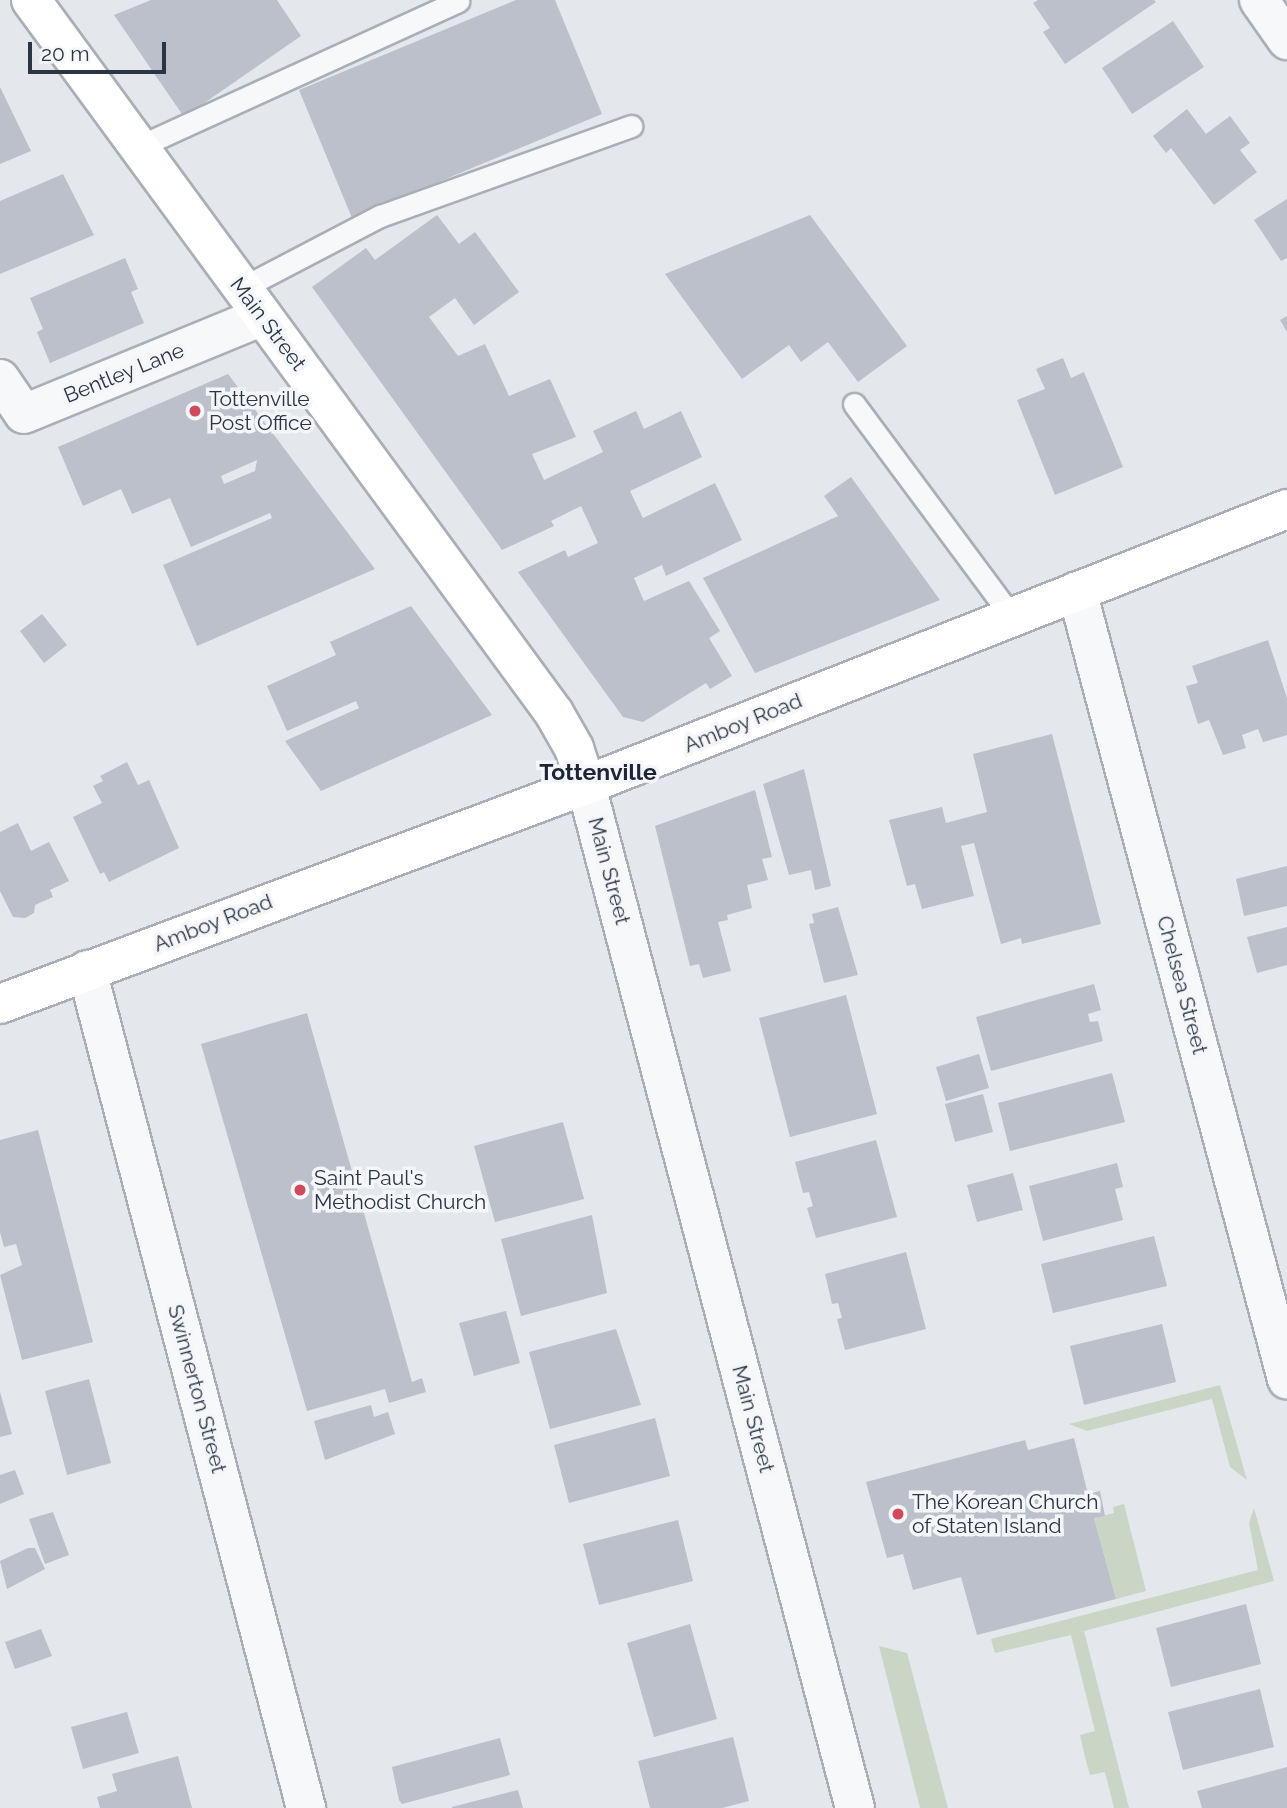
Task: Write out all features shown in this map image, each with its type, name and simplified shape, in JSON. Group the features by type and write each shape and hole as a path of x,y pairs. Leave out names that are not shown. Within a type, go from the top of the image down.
{"street":[{"name":"Main Street","path":"30,0 554,713 574,748 586,785 855,1808"},
{"path":"1259,0 1287,40"},
{"name":"Bentley Lane","path":"0,379 24,414 252,302"},
{"name":"Amboy Road","path":"0,1004 586,785 1287,509"},
{"name":"Chelsea Street","path":"1077,591 1287,1379"},
{"name":"Swinnerton Street","path":"87,970 306,1808"}],"lane":[{"path":"138,147 458,1"},
{"path":"252,302 380,216 631,126"},
{"path":"854,404 1012,617"}],"green space":[{"path":"1220,1385 1247,1480 1230,1467 1212,1399 1087,1431 1069,1424"},
{"path":"1124,1504 1146,1591 1116,1599 1094,1518 1114,1513 1113,1507"},
{"path":"1254,1508 1274,1581 1084,1631 1129,1808 1114,1808 1105,1772 1090,1775 1085,1757 1080,1735 1095,1731 1071,1635 995,1653 991,1639 1258,1570 1249,1523"},
{"path":"879,1646 907,1653 948,1808 920,1808"}],"building":[{"path":"151,0 277,0 301,36 184,117 114,15"},
{"path":"516,0 555,0 602,114 352,218 299,90"},
{"path":"1038,0 1156,2 1065,64 1043,32 1050,28 1033,3"},
{"path":"1173,21 1204,67 1132,114 1102,68"},
{"path":"0,87 31,151 0,164"},
{"path":"1187,109 1206,134 1230,116 1250,143 1240,150 1257,172 1214,205 1171,148 1166,153 1153,136"},
{"path":"63,174 94,235 0,274 0,201"},
{"path":"1287,199 1287,258 1281,261 1254,220"},
{"path":"437,215 459,244 475,232 519,292 474,325 455,298 429,317 458,356 485,344 509,396 550,379 576,437 532,454 544,480 603,452 593,431 636,411 644,429 681,411 702,457 630,491 643,518 715,483 742,540 666,576 662,565 634,578 644,601 689,581 720,631 709,638 732,676 710,689 706,683 643,722 623,717 518,572 565,550 568,557 598,543 581,506 551,521 554,526 502,550 312,287 366,248 375,260"},
{"path":"810,215 907,346 858,382 828,342 801,362 789,345 742,379 665,274"},
{"path":"125,258 138,289 131,292 144,323 50,363 37,332 43,329 30,298"},
{"path":"1287,316 1287,332 1280,320"},
{"path":"1063,358 1071,378 1084,372 1123,467 1055,495 1017,400 1045,389 1036,369"},
{"path":"228,374 375,569 197,646 163,565 272,518 270,513 191,547 170,498 132,514 121,489 83,506 58,447","holes":["257,460 255,471 224,484 221,476"]},
{"path":"851,477 940,600 755,673 703,578 838,516 824,496"},
{"path":"411,606 492,715 321,791 285,741 359,708 356,701 287,731 267,686 336,655 330,642"},
{"path":"42,614 67,645 44,663 20,631"},
{"path":"1268,640 1287,698 1287,735 1263,742 1258,729 1242,735 1246,748 1223,755 1209,720 1198,724 1186,686 1198,683 1192,666"},
{"path":"1052,734 1101,924 1022,944 1021,938 1001,944 974,843 961,846 974,896 922,909 915,884 907,886 889,820 942,807 946,823 987,812 973,754"},
{"path":"127,762 138,785 149,780 179,848 109,882 104,872 100,874 73,817 102,803 93,786 103,781 100,776"},
{"path":"804,769 831,886 815,890 811,870 789,875 763,784"},
{"path":"755,790 772,857 762,859 768,880 747,885 752,908 727,915 728,920 718,922 731,971 703,978 699,964 690,966 655,826"},
{"path":"18,823 31,851 49,842 69,881 50,890 53,897 35,905 34,913 25,918 13,917 0,891 0,832"},
{"path":"1287,866 1287,906 1244,916 1236,879"},
{"path":"838,907 858,975 824,983 809,924 814,923 812,914"},
{"path":"1287,927 1287,965 1257,973 1247,937"},
{"path":"1094,984 1101,1010 1088,1014 1090,1022 1098,1021 1103,1041 991,1071 976,1017"},
{"path":"846,995 877,1114 790,1137 759,1018"},
{"name":"Saint Paul's Methodist Church","path":"307,1013 412,1382 422,1378 426,1392 389,1403 385,1389 307,1411 201,1044"},
{"path":"979,1054 989,1088 946,1101 936,1067"},
{"path":"1112,1073 1125,1122 1010,1151 998,1103"},
{"path":"983,1094 993,1132 955,1142 945,1104"},
{"path":"563,1122 584,1199 495,1222 474,1146"},
{"path":"38,1130 93,1342 22,1360 0,1275 22,1265 16,1244 4,1247 0,1232 0,1140"},
{"path":"876,1140 897,1217 816,1238 807,1208 813,1206 809,1192 803,1193 795,1162"},
{"path":"1117,1163 1123,1187 1115,1189 1123,1220 1043,1241 1029,1186"},
{"path":"1013,1173 1023,1210 977,1222 967,1185"},
{"path":"592,1215 607,1293 521,1316 501,1239"},
{"path":"1154,1236 1167,1286 1053,1313 1041,1264"},
{"path":"906,1252 926,1329 845,1350 837,1319 842,1318 838,1303 832,1304 825,1274"},
{"path":"506,1311 520,1363 474,1376 459,1323"},
{"path":"1162,1324 1176,1382 1084,1405 1070,1346"},
{"path":"616,1329 641,1405 550,1429 529,1352"},
{"path":"89,1379 111,1463 67,1475 45,1391"},
{"path":"0,1392 12,1434 0,1437"},
{"path":"371,1405 374,1417 388,1412 395,1434 325,1460 314,1421"},
{"path":"655,1418 670,1476 569,1503 554,1445"},
{"path":"1074,1438 1088,1494 1100,1491 1105,1516 1094,1518 1116,1599 977,1635 961,1577 913,1590 903,1554 887,1558 866,1482 1025,1440 1028,1450"},
{"path":"15,1470 24,1494 0,1504 0,1475"},
{"path":"53,1512 69,1555 45,1564 29,1519"},
{"path":"678,1520 693,1581 599,1605 583,1544"},
{"path":"28,1548 35,1548 45,1569 7,1589 0,1561"},
{"path":"1246,1604 1261,1664 1171,1687 1156,1628"},
{"path":"690,1624 717,1719 654,1737 627,1643"},
{"path":"41,1629 52,1656 15,1669 5,1642"},
{"path":"1260,1689 1274,1747 1183,1770 1168,1712"},
{"path":"127,1712 139,1753 83,1769 71,1727"},
{"path":"733,1737 749,1801 722,1808 650,1808 638,1761"},
{"path":"500,1738 510,1775 402,1804 399,1800 392,1767"},
{"path":"178,1756 192,1808 100,1808 97,1797 117,1791 112,1774"},
{"path":"1287,1767 1287,1808 1202,1808 1197,1791"},
{"path":"518,1790 523,1808 452,1808 452,1807"}],"place":[{"name":"Tottenville Post Office","path":"195,411"},
{"name":"Saint Paul's Methodist Church","path":"300,1190"},
{"name":"The Korean Church of Staten Island","path":"898,1514"}],"district":[{"name":"Tottenville","path":"598,772"}]}
